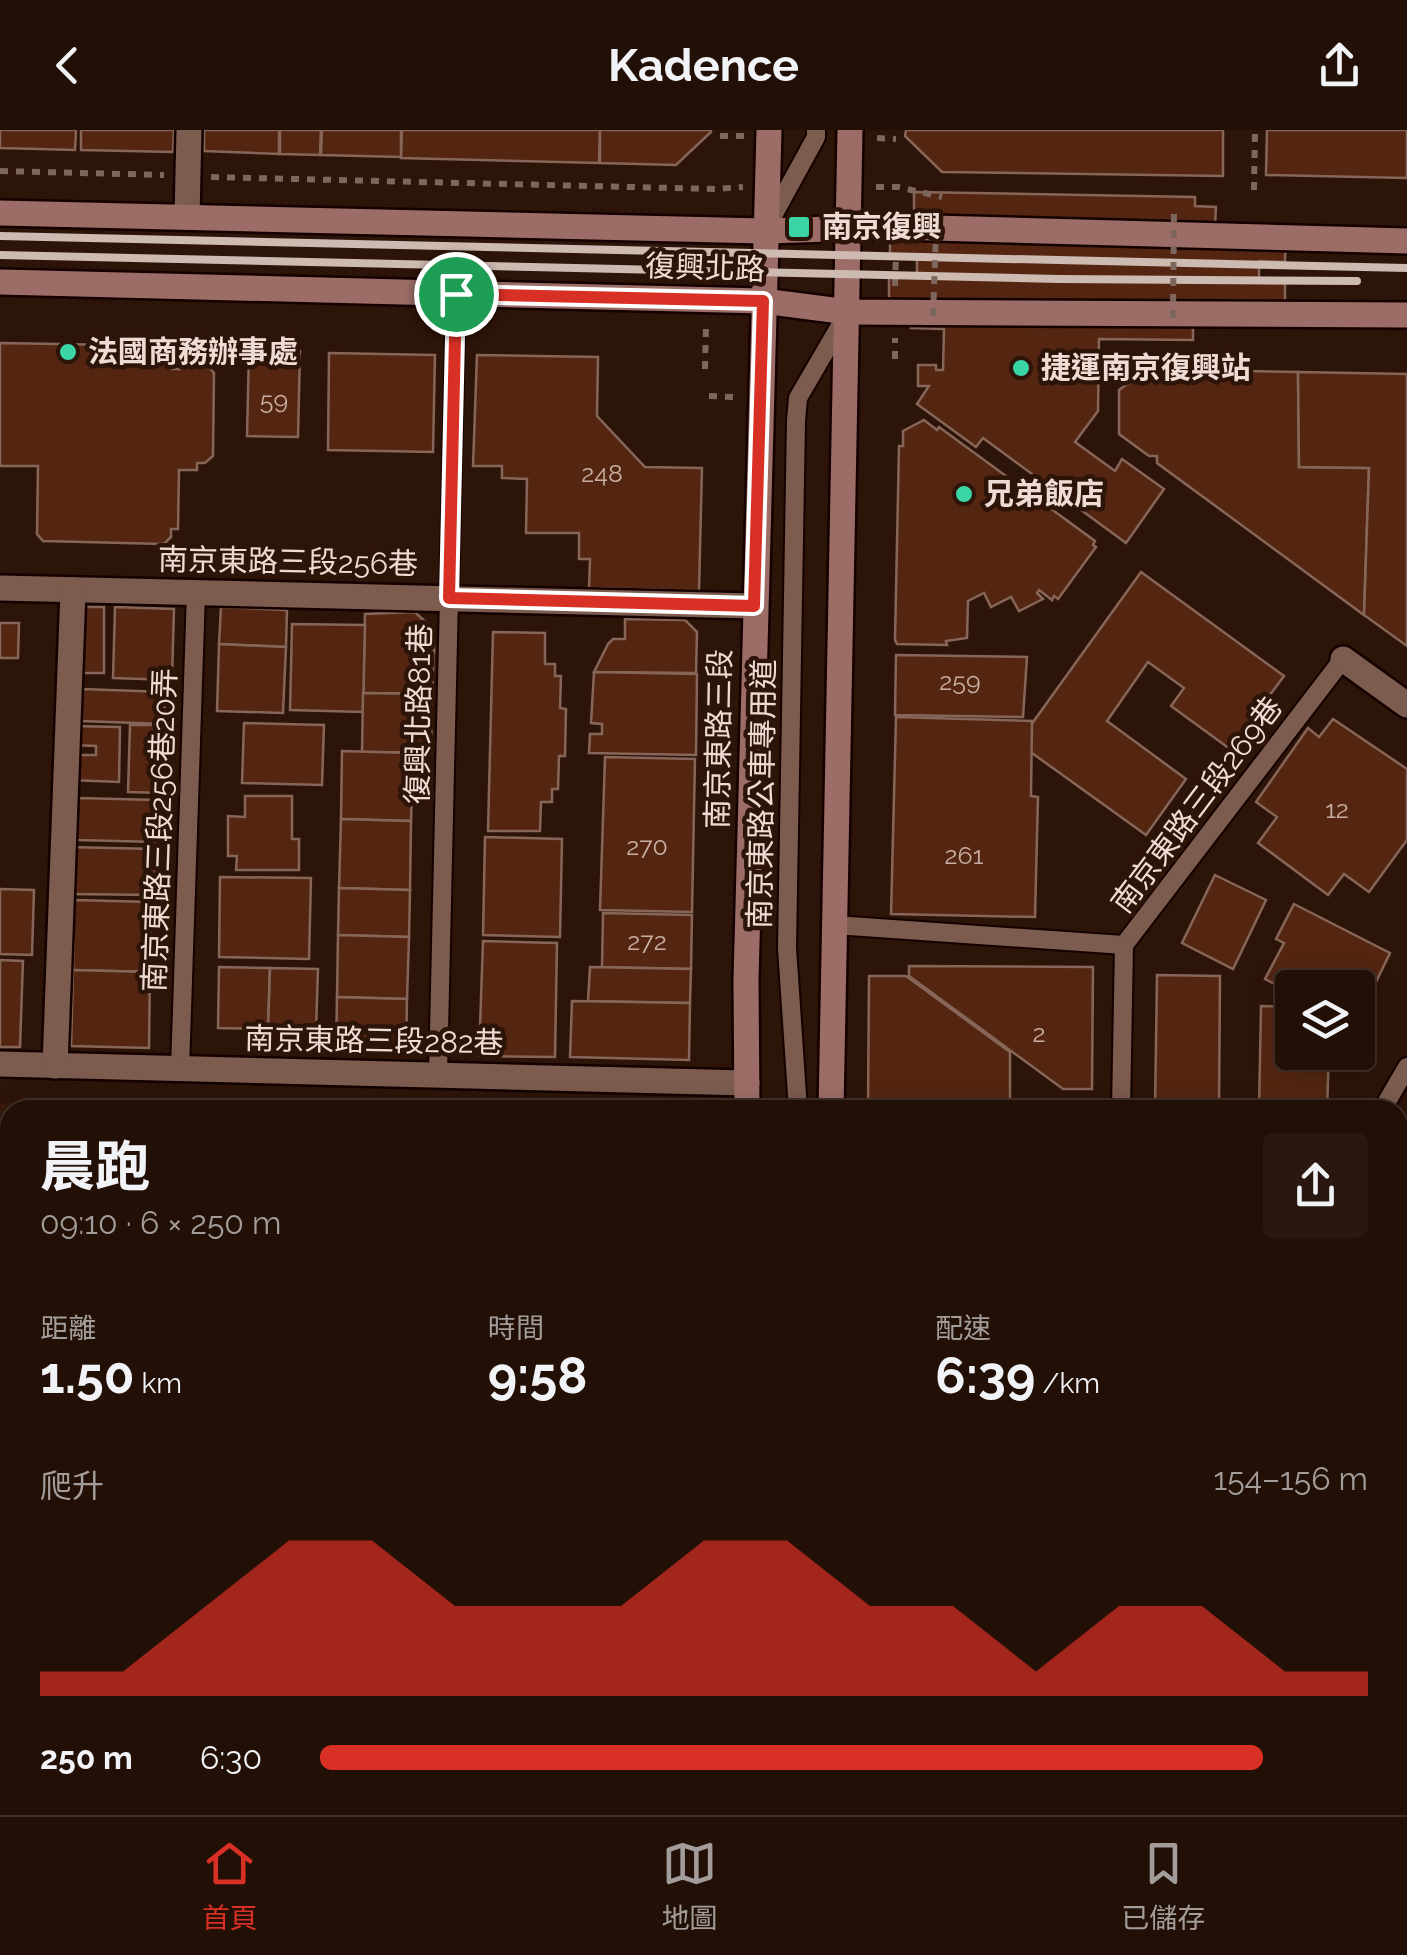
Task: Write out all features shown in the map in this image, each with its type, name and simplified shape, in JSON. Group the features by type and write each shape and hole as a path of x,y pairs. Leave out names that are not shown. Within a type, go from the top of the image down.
{"main road":[{"name":"南京東路三段","path":"747,1100 754,606 769,130"},
{"path":"831,1100 850,130"},
{"name":"復興北路","path":"0,213 765,231 896,227 1407,241"},
{"name":"復興北路","path":"0,282 763,301 848,312 1407,315"}],"street":[{"path":"188,217 189,130"},
{"name":"南京東路三段256巷","path":"0,588 754,606"},
{"path":"55,1066 72,590"},
{"path":"1344,659 1407,705"},
{"name":"南京東路三段282巷","path":"0,1064 748,1082"}],"lane":[{"path":"765,231 816,137 816,130"},
{"name":"復興北路81巷","path":"438,1075 456,294"},
{"name":"南京東路公車專用道","path":"797,1100 787,948 796,421 798,398 848,312"},
{"name":"南京東路三段256巷20弄","path":"180,1069 196,593"},
{"name":"南京東路三段269巷","path":"835,925 1124,945 1344,659"},
{"path":"1122,1100 1124,945"},
{"path":"1388,1100 1407,1067"}],"path":[{"path":"1254,190 1256,130"},
{"path":"0,171 715,189"},
{"path":"934,316 937,208"},
{"path":"1173,318 1174,208"},
{"path":"895,359 896,227"}],"building":[{"path":"0,130 76,130 75,150 0,148"},
{"path":"81,130 174,130 173,152 81,150"},
{"path":"204,130 279,130 279,154 204,151"},
{"path":"280,130 321,130 320,155 280,154"},
{"path":"322,130 401,130 401,157 321,155"},
{"path":"402,130 600,130 599,163 401,158"},
{"path":"600,130 711,132 676,165 600,163"},
{"path":"906,130 1223,130 1223,176 942,172 905,136"},
{"path":"1267,130 1407,130 1407,178 1266,175"},
{"name":"捷運南京復興站","path":"914,192 1195,197 1195,206 1216,207 1215,225 1286,226 1285,262 1259,261 1259,283 1285,283 1285,308 1193,326 1193,340 1099,339 1098,411 1075,442 1115,471 1122,459 1164,489 1126,543 983,438 976,447 917,404 929,386 918,386 918,365 936,365 936,370 943,370 944,329 911,328 912,303 889,303 889,274 917,275 917,255 890,255 890,219 914,219"},
{"path":"0,343 173,346 172,369 180,369 180,365 207,365 214,373 213,456 205,463 197,463 197,470 179,470 178,529 171,529 171,537 164,544 43,541 37,534 38,466 0,466"},
{"path":"249,351 300,351 298,437 247,436"},
{"path":"329,353 435,355 433,452 328,450"},
{"path":"477,355 598,357 597,416 645,467 702,468 699,591 589,588 590,559 579,559 579,533 526,533 527,479 502,478 502,466 473,466"},
{"path":"1148,369 1298,372 1299,467 1369,468 1364,615 1157,463 1157,456 1149,456 1119,434 1119,390"},
{"path":"1298,372 1407,374 1407,646 1364,615 1369,468 1299,467"},
{"name":"兄弟飯店","path":"924,420 1095,541 1096,547 1058,599 1054,596 1052,600 1039,590 1037,593 1043,599 1019,611 1011,597 991,607 984,593 968,601 967,638 946,641 947,645 897,644 895,640 899,446 903,446 903,431"},
{"path":"1141,572 1284,676 1230,749 1171,706 1184,688 1148,662 1107,721 1186,779 1146,835 1018,743"},
{"path":"64,607 104,607 104,673 64,673"},
{"path":"115,607 174,609 172,680 113,678"},
{"path":"221,607 287,610 286,647 219,644"},
{"path":"415,612 435,631 432,694 363,693 365,614"},
{"path":"625,619 685,620 697,632 696,673 594,672 608,644 613,639 625,639"},
{"path":"0,623 19,623 18,658 0,658"},
{"path":"292,624 365,625 363,712 290,710"},
{"path":"493,632 545,633 545,664 555,664 555,676 561,676 560,708 566,709 565,756 559,756 558,789 552,789 552,802 541,802 540,831 488,831"},
{"path":"219,644 286,647 283,713 217,711"},
{"path":"896,655 1027,657 1023,717 895,715"},
{"path":"594,672 697,674 696,755 589,753 590,734 602,734 602,724 591,723"},
{"path":"82,689 165,692 164,724 81,721"},
{"path":"363,693 432,694 431,753 362,752"},
{"path":"896,717 1032,721 1031,796 1038,797 1035,917 891,914"},
{"path":"1333,719 1407,769 1407,840 1369,892 1344,874 1328,895 1258,843 1277,817 1256,802 1308,728 1319,737"},
{"path":"244,723 324,725 322,785 242,783"},
{"path":"130,725 164,725 162,793 128,792"},
{"path":"72,726 120,727 119,782 70,780 71,755 96,755 96,746 71,745"},
{"path":"342,751 413,753 411,821 341,819"},
{"path":"605,757 695,759 692,912 600,910"},
{"path":"245,796 292,796 292,839 299,839 299,870 236,870 237,856 228,856 228,816 245,817"},
{"path":"78,798 157,800 156,842 77,840"},
{"path":"341,819 411,821 410,890 339,888"},
{"path":"485,837 562,839 560,937 483,935"},
{"path":"68,847 156,849 155,895 68,894"},
{"path":"1215,875 1266,900 1233,969 1182,943"},
{"path":"220,877 311,878 309,959 219,957"},
{"path":"339,888 410,890 409,937 338,935"},
{"path":"0,889 34,890 32,955 0,954"},
{"path":"74,900 152,902 150,972 73,970"},
{"path":"1294,904 1390,953 1375,984 1375,970 1275,970 1275,984 1265,979 1284,943 1276,939"},
{"path":"603,913 692,915 691,969 602,967"},
{"path":"338,935 409,937 407,999 337,997"},
{"path":"483,941 557,943 555,1057 479,1056"},
{"path":"0,960 23,961 20,1047 0,1047"},
{"path":"909,966 1093,967 1092,1089 1063,1089 909,976"},
{"path":"219,967 270,968 268,1029 218,1028"},
{"path":"590,967 691,969 690,1003 588,1001"},
{"path":"270,968 318,969 316,1030 268,1029"},
{"path":"73,970 150,972 149,1048 71,1046"},
{"path":"1157,975 1220,976 1219,1100 1155,1100"},
{"path":"869,976 906,976 1010,1052 1010,1100 868,1100"},
{"path":"337,997 407,999 406,1054 336,1052"},
{"path":"572,1001 690,1003 689,1060 570,1057"},
{"path":"1261,1006 1275,1006 1275,1070 1328,1070 1327,1100 1259,1100"}],"railway":[{"path":"0,236 1407,268"},
{"path":"0,255 1059,279 1357,281"}],"place":[{"name":"南京復興","path":"799,227"},
{"name":"法國商務辦事處","path":"68,352"},
{"name":"捷運南京復興站","path":"1021,368"},
{"name":"兄弟飯店","path":"964,494"}],"route":[{"path":"456,294 763,301 754,606 449,598 456,294"}]}
